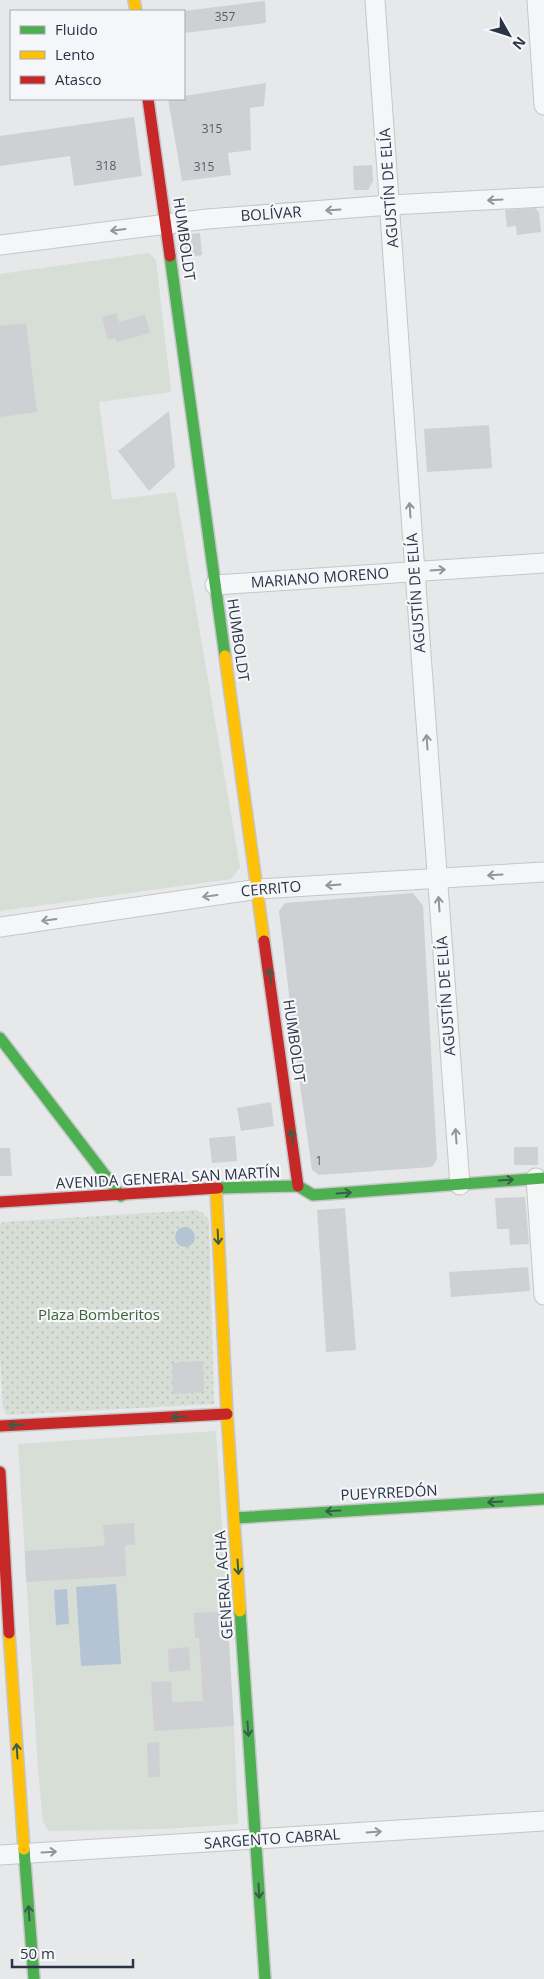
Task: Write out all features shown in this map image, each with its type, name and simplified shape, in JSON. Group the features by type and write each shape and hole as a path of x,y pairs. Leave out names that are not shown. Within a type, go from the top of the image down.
{"street":[{"name":"AGUSTÍN DE ELÍA","path":"375,0 460,1185"},
{"path":"537,0 544,105"},
{"name":"HUMBOLDT","path":"148,100 167,224 298,1186"},
{"name":"BOLÍVAR","path":"0,245 207,219 390,205 544,197"},
{"name":"MARIANO MORENO","path":"215,585 544,563"},
{"name":"CERRITO","path":"0,927 258,889 544,872"},
{"path":"0,1038 121,1196"},
{"path":"540,1178 544,1295"},
{"name":"AVENIDA GENERAL SAN MARTÍN","path":"0,1202 121,1196 216,1188 298,1186 313,1195 540,1178"},
{"name":"GENERAL ACHA","path":"216,1188 227,1414 265,1979"},
{"path":"0,1426 227,1414"},
{"path":"0,1472 5,1640 25,1854 34,1979"},
{"name":"PUEYRREDÓN","path":"235,1518 544,1499"},
{"name":"SARGENTO CABRAL","path":"0,1855 544,1822"}],"green space":[{"path":"149,253 156,260 171,392 99,402 112,500 176,492 240,867 231,879 0,911 0,274"},
{"name":"Plaza Bomberitos","path":"196,1210 203,1213 209,1220 214,1404 7,1415 3,1408 0,1353 0,1224 3,1222"},
{"path":"216,1431 238,1824 164,1829 49,1831 43,1822 38,1769 18,1444"}],"water":[{"path":"181,1227 189,1227 195,1233 195,1241 189,1247 181,1247 175,1241 175,1233"},
{"path":"116,1584 121,1664 81,1666 76,1587"},
{"path":"67,1589 69,1624 56,1625 54,1590"}],"building":[{"path":"265,1 266,23 185,33 185,11"},
{"path":"266,83 264,106 250,108 251,150 228,153 231,175 182,181 168,100 185,100 185,96"},
{"path":"134,117 142,176 74,186 70,156 0,166 0,136"},
{"path":"372,165 373,181 368,190 354,190 353,166"},
{"path":"535,208 539,212 541,232 517,235 516,226 507,227 505,210"},
{"path":"200,233 202,255 186,258 184,237 188,234"},
{"path":"116,313 119,322 145,315 150,333 117,342 116,338 108,340 102,317"},
{"path":"26,323 37,412 0,417 0,326"},
{"path":"169,411 175,467 149,491 118,451"},
{"path":"489,425 492,468 427,472 424,429"},
{"path":"413,893 423,906 437,1159 432,1167 319,1175 312,1170 279,911 285,903"},
{"path":"271,1102 274,1126 241,1131 237,1108"},
{"path":"235,1136 237,1161 212,1163 209,1138"},
{"path":"514,1147 538,1147 538,1165 514,1165"},
{"path":"0,1148 10,1148 12,1176 0,1176"},
{"path":"525,1197 529,1244 510,1245 509,1229 497,1229 495,1198"},
{"path":"345,1208 356,1350 326,1352 317,1210"},
{"path":"528,1267 530,1291 451,1297 449,1272"},
{"path":"203,1361 204,1392 173,1394 172,1363"},
{"path":"134,1523 135,1545 125,1545 126,1576 26,1582 25,1551 105,1546 103,1525"},
{"path":"227,1611 234,1726 154,1731 151,1682 171,1681 172,1702 203,1701 199,1638 195,1638 194,1613"},
{"path":"189,1647 190,1670 169,1672 168,1649"},
{"path":"159,1742 160,1777 148,1777 147,1743"}],"traffic: fast":[{"path":"170,256 225,656"},
{"path":"0,1038 121,1196"},
{"path":"218,1188 298,1186 313,1195 544,1178"},
{"path":"235,1518 544,1499"},
{"path":"240,1611 265,1979"},
{"path":"24,1849 34,1979"}],"traffic: slow":[{"path":"134,0 136,10"},
{"path":"225,656 264,941"},
{"path":"216,1188 227,1414 240,1611"},
{"path":"9,1633 24,1849"}],"traffic: jam":[{"path":"148,100 170,256"},
{"path":"264,941 298,1186"},
{"path":"0,1202 218,1188"},
{"path":"0,1426 227,1414"},
{"path":"0,1472 9,1633"}]}
